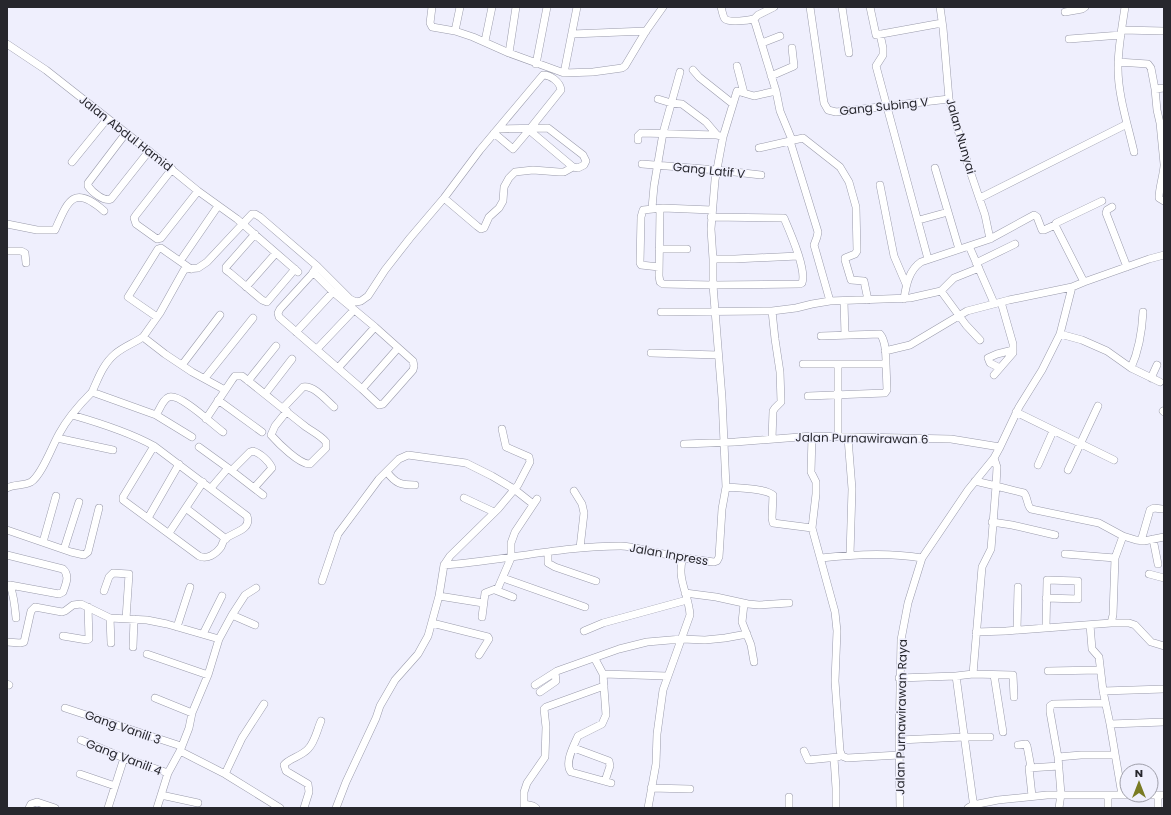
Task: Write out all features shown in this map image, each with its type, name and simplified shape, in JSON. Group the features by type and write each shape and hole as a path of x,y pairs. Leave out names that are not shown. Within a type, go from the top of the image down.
{"street":[{"path":"432,7 430,23 432,26 456,31 485,41 536,64 564,72 593,72 622,68 625,66 646,31 663,7"},
{"path":"456,31 460,7"},
{"path":"485,41 492,7"},
{"path":"509,53 516,7"},
{"path":"536,64 547,7"},
{"path":"564,72 577,7"},
{"path":"721,7 724,19 744,22 757,17 774,7"},
{"path":"757,7 757,17 762,43 776,91 780,111 791,140 818,232 814,246 830,301"},
{"name":"Gang Subing V","path":"810,7 824,103 828,110 836,112 949,100"},
{"path":"842,7 849,53"},
{"path":"870,7 876,35 942,23"},
{"name":"Jalan Nunyai","path":"940,7 949,100 969,168 980,198 990,238"},
{"path":"1065,12 1082,9 1085,7"},
{"path":"1125,7 1118,62 1127,124 1134,152"},
{"path":"572,34 646,31"},
{"path":"1069,39 1121,32 1164,31"},
{"path":"880,34 883,55 876,66 919,220 928,259"},
{"path":"762,43 780,36"},
{"name":"Jalan Abdul Hamid","path":"7,44 46,70 107,119 149,150 198,191 243,224 297,271 267,302 262,300 246,287"},
{"path":"771,76 794,66 792,48"},
{"path":"1118,62 1148,64 1151,68 1157,110 1162,123 1164,165 1159,198 1164,201"},
{"path":"737,66 744,93"},
{"path":"693,70 699,77 733,104 737,91 757,96 776,91"},
{"name":"Gang Latif V","path":"680,72 663,133 658,164 656,208 659,249 659,280 663,284 713,285"},
{"path":"8,487 29,483 32,481 42,467 57,438 72,415 92,392 101,372 110,359 122,349 143,337 168,300 182,273 187,269 198,268 207,262 243,224 249,215 255,214 350,299 356,302 361,301 368,296 385,270 410,238 444,198 496,131 543,75 546,75 557,82 560,86 560,90 513,149 496,131"},
{"path":"1155,88 1164,88"},
{"path":"658,99 671,103 682,104 706,122 720,136"},
{"name":"Jalan Inpress","path":"444,565 472,563 491,559 511,558 580,548 623,546 683,558 714,562 718,561 722,509 726,487 725,442 713,285 711,229 720,136 733,104"},
{"path":"72,162 107,119"},
{"path":"980,198 1127,124"},
{"path":"444,198 481,229 484,228 490,217 499,208 503,201 504,187 509,178 515,172 533,170 559,172 578,168 584,165 586,161 583,155 548,128 496,131"},
{"path":"530,129 573,168"},
{"path":"126,133 90,179 88,186 92,191 104,199 111,199 149,150"},
{"path":"638,140 638,136 641,133 720,136"},
{"path":"759,148 802,138 807,140 840,167 848,182 856,207 857,252 845,259 851,280 864,281 868,300"},
{"name":"Gang Latif V","path":"642,164 658,164 761,175"},
{"path":"935,168 959,249"},
{"path":"172,169 134,218 136,224 157,239 161,238 198,191"},
{"path":"880,185 894,256 906,284"},
{"path":"7,224 37,230 55,230 67,205 72,200 82,196 104,211"},
{"path":"904,299 906,284 916,266 928,259 990,238 1034,215 1037,216 1043,230 1102,201"},
{"path":"183,258 218,206"},
{"path":"1112,207 1106,211 1106,213 1127,267"},
{"path":"659,267 641,265 639,261 641,213 643,210 656,208 784,218 801,265 804,279 802,283 713,285"},
{"path":"919,220 948,212"},
{"path":"1055,225 1084,282"},
{"path":"255,234 226,268 226,270 246,287 276,253"},
{"path":"662,312 716,313 772,311 830,301 904,299 942,291 954,278 978,266 1015,244"},
{"path":"969,246 994,304"},
{"path":"157,317 128,297 158,249 161,248 191,269"},
{"path":"659,249 687,248"},
{"path":"7,251 25,253 26,263"},
{"path":"885,351 910,345 967,311 1001,302 1072,288 1084,282 1153,257 1164,255"},
{"path":"713,259 798,256"},
{"path":"315,269 333,292 413,361 414,366 410,373 386,402 381,405 279,317 278,312 315,269"},
{"name":"Jalan Purnawirawan Raya","path":"900,808 899,678 901,640 908,603 922,558 975,481 994,458 1016,412 1042,370 1060,334 1072,288"},
{"path":"942,291 959,316 980,340"},
{"path":"296,332 333,292"},
{"path":"844,301 845,335"},
{"path":"994,375 1012,355 1013,350 1013,344 1001,302"},
{"path":"317,349 354,310"},
{"path":"772,311 780,372 781,402 773,411 772,439"},
{"path":"1130,368 1135,359 1141,338 1143,312"},
{"path":"182,365 220,315"},
{"path":"205,378 253,318"},
{"path":"338,368 375,327"},
{"path":"808,396 886,393 887,390 885,351 883,337 881,334 822,336"},
{"path":"1060,334 1082,340 1107,351 1130,368 1160,382"},
{"path":"143,337 182,365 225,390"},
{"path":"248,381 276,346"},
{"path":"362,389 398,348"},
{"path":"1000,368 990,363 988,358 1013,350"},
{"path":"651,353 718,355"},
{"path":"265,394 292,359"},
{"path":"803,364 886,364"},
{"path":"838,364 838,437"},
{"path":"1151,378 1157,365"},
{"path":"206,419 235,376 242,376 248,381 285,409 323,438 326,442 326,448 310,464 305,464 271,435 285,409 303,388 312,388 334,407"},
{"path":"92,392 156,415 192,437"},
{"path":"156,415 165,400 170,396 177,397 223,432"},
{"path":"218,400 262,432"},
{"path":"1068,470 1098,406"},
{"path":"1016,412 1114,460"},
{"path":"72,415 91,420 140,438 154,446 212,488 247,516 247,524 244,528 226,539 216,553 207,558 202,558 148,518 124,503 123,499 154,446"},
{"path":"336,808 380,706 395,680 418,654 428,636 439,596 444,565 458,547 494,512 518,485 530,460 522,454 506,448 502,429"},
{"path":"1038,465 1054,431"},
{"path":"812,436 811,472 816,482 812,528 835,612 837,631 835,696 840,751 842,756"},
{"name":"Jalan Purnawirawan 6","path":"684,444 812,436 848,438 951,439 1000,446"},
{"path":"57,438 113,450"},
{"path":"848,438 852,490 850,554"},
{"path":"199,447 230,469 263,496"},
{"path":"212,488 230,469 253,451 257,452 269,463 272,468 254,488"},
{"path":"322,581 338,534 379,478 399,460 408,455 430,457 466,464 492,476 535,502 514,532 511,543 511,558 503,578 498,588 495,590"},
{"path":"973,674 982,567 991,549 997,467 994,458"},
{"path":"148,518 179,464"},
{"path":"386,472 393,481 406,485 415,485"},
{"path":"975,481 1024,493 1031,509 1099,523 1123,536 1140,541 1164,537"},
{"path":"169,533 203,482"},
{"path":"726,487 759,490 771,493 773,495 773,523 812,528"},
{"path":"574,491 582,504 584,513 580,548"},
{"path":"43,542 56,496"},
{"path":"464,498 494,512"},
{"path":"64,549 79,502"},
{"path":"7,530 84,555 87,553 99,508"},
{"path":"186,508 226,539"},
{"path":"1140,541 1150,510 1154,508 1162,509"},
{"path":"992,522 1055,535"},
{"path":"1111,623 1113,615 1115,558 1123,536"},
{"path":"1153,539 1158,564"},
{"path":"548,552 548,563 555,567 596,581"},
{"path":"821,558 850,554 887,554 922,558"},
{"path":"1065,554 1115,558"},
{"path":"7,555 63,569 66,571 67,575 63,592 59,594 8,585 15,605 16,618"},
{"path":"648,808 656,764 657,734 663,690 690,615 690,607 681,579 683,558"},
{"path":"104,591 109,577 113,573 129,574 126,619"},
{"path":"1149,574 1164,578"},
{"path":"503,578 585,607"},
{"path":"1046,598 1078,599 1078,580 1047,580 1046,598 1046,628"},
{"path":"177,627 190,587"},
{"path":"1017,630 1018,587"},
{"path":"157,808 168,773 189,728 192,713 208,675 219,639 232,615 246,595 256,588"},
{"path":"482,617 485,592 495,590 513,597"},
{"path":"203,634 222,596"},
{"path":"439,596 483,603"},
{"path":"584,631 603,623 686,596 716,597 744,604 759,605 788,603"},
{"path":"7,642 24,642 31,611 34,607 62,612 77,604 88,607 110,618 147,620 219,639"},
{"path":"744,604 742,622 751,645 754,662"},
{"path":"63,636 87,640 89,639 88,607"},
{"path":"232,615 255,625"},
{"path":"110,618 111,643"},
{"path":"133,647 134,619"},
{"path":"432,623 488,637 489,639 479,655"},
{"path":"976,632 1111,623 1132,624 1151,642 1164,646"},
{"path":"1090,625 1092,649 1098,657 1119,778"},
{"path":"535,685 555,673 619,649 647,642 682,639 718,639 747,634"},
{"path":"147,654 208,675"},
{"path":"574,748 609,761 610,766 608,782 569,771 568,764 578,736 602,724 606,715 603,674 595,659"},
{"path":"1048,672 1100,670"},
{"path":"540,692 556,681 555,673"},
{"path":"603,674 668,676"},
{"path":"899,678 973,674 1012,675 1014,697"},
{"path":"994,675 1003,732"},
{"path":"956,676 972,807 998,800 1032,796 1061,794 1119,795"},
{"path":"536,808 534,806 524,806 524,792 527,783 545,757 545,708 604,686"},
{"path":"1103,692 1164,689"},
{"path":"155,698 192,713"},
{"path":"1059,808 1061,794 1059,766 1050,706 1053,704 1105,703"},
{"path":"225,774 242,738 264,704"},
{"name":"Gang Vanili 3","path":"65,708 180,748 280,808"},
{"path":"304,808 309,792 308,784 286,771 284,765 286,762 299,756 307,750 313,743 321,721"},
{"path":"1110,724 1164,722"},
{"path":"899,740 990,737"},
{"name":"Gang Vanili 4","path":"81,740 124,758 168,773"},
{"path":"1018,746 1026,744 1027,746 1032,796"},
{"path":"804,751 808,760 842,756 847,758 899,755"},
{"path":"1058,757 1115,755"},
{"path":"108,808 124,758"},
{"path":"834,758 836,808"},
{"path":"1030,767 1059,766"},
{"path":"80,774 115,786"},
{"path":"651,788 690,789"},
{"path":"161,794 198,803"},
{"path":"1158,808 1161,795"},
{"path":"1108,796 1108,808"},
{"path":"789,797 789,808"},
{"path":"29,808 31,804 37,802 55,808"}]}
